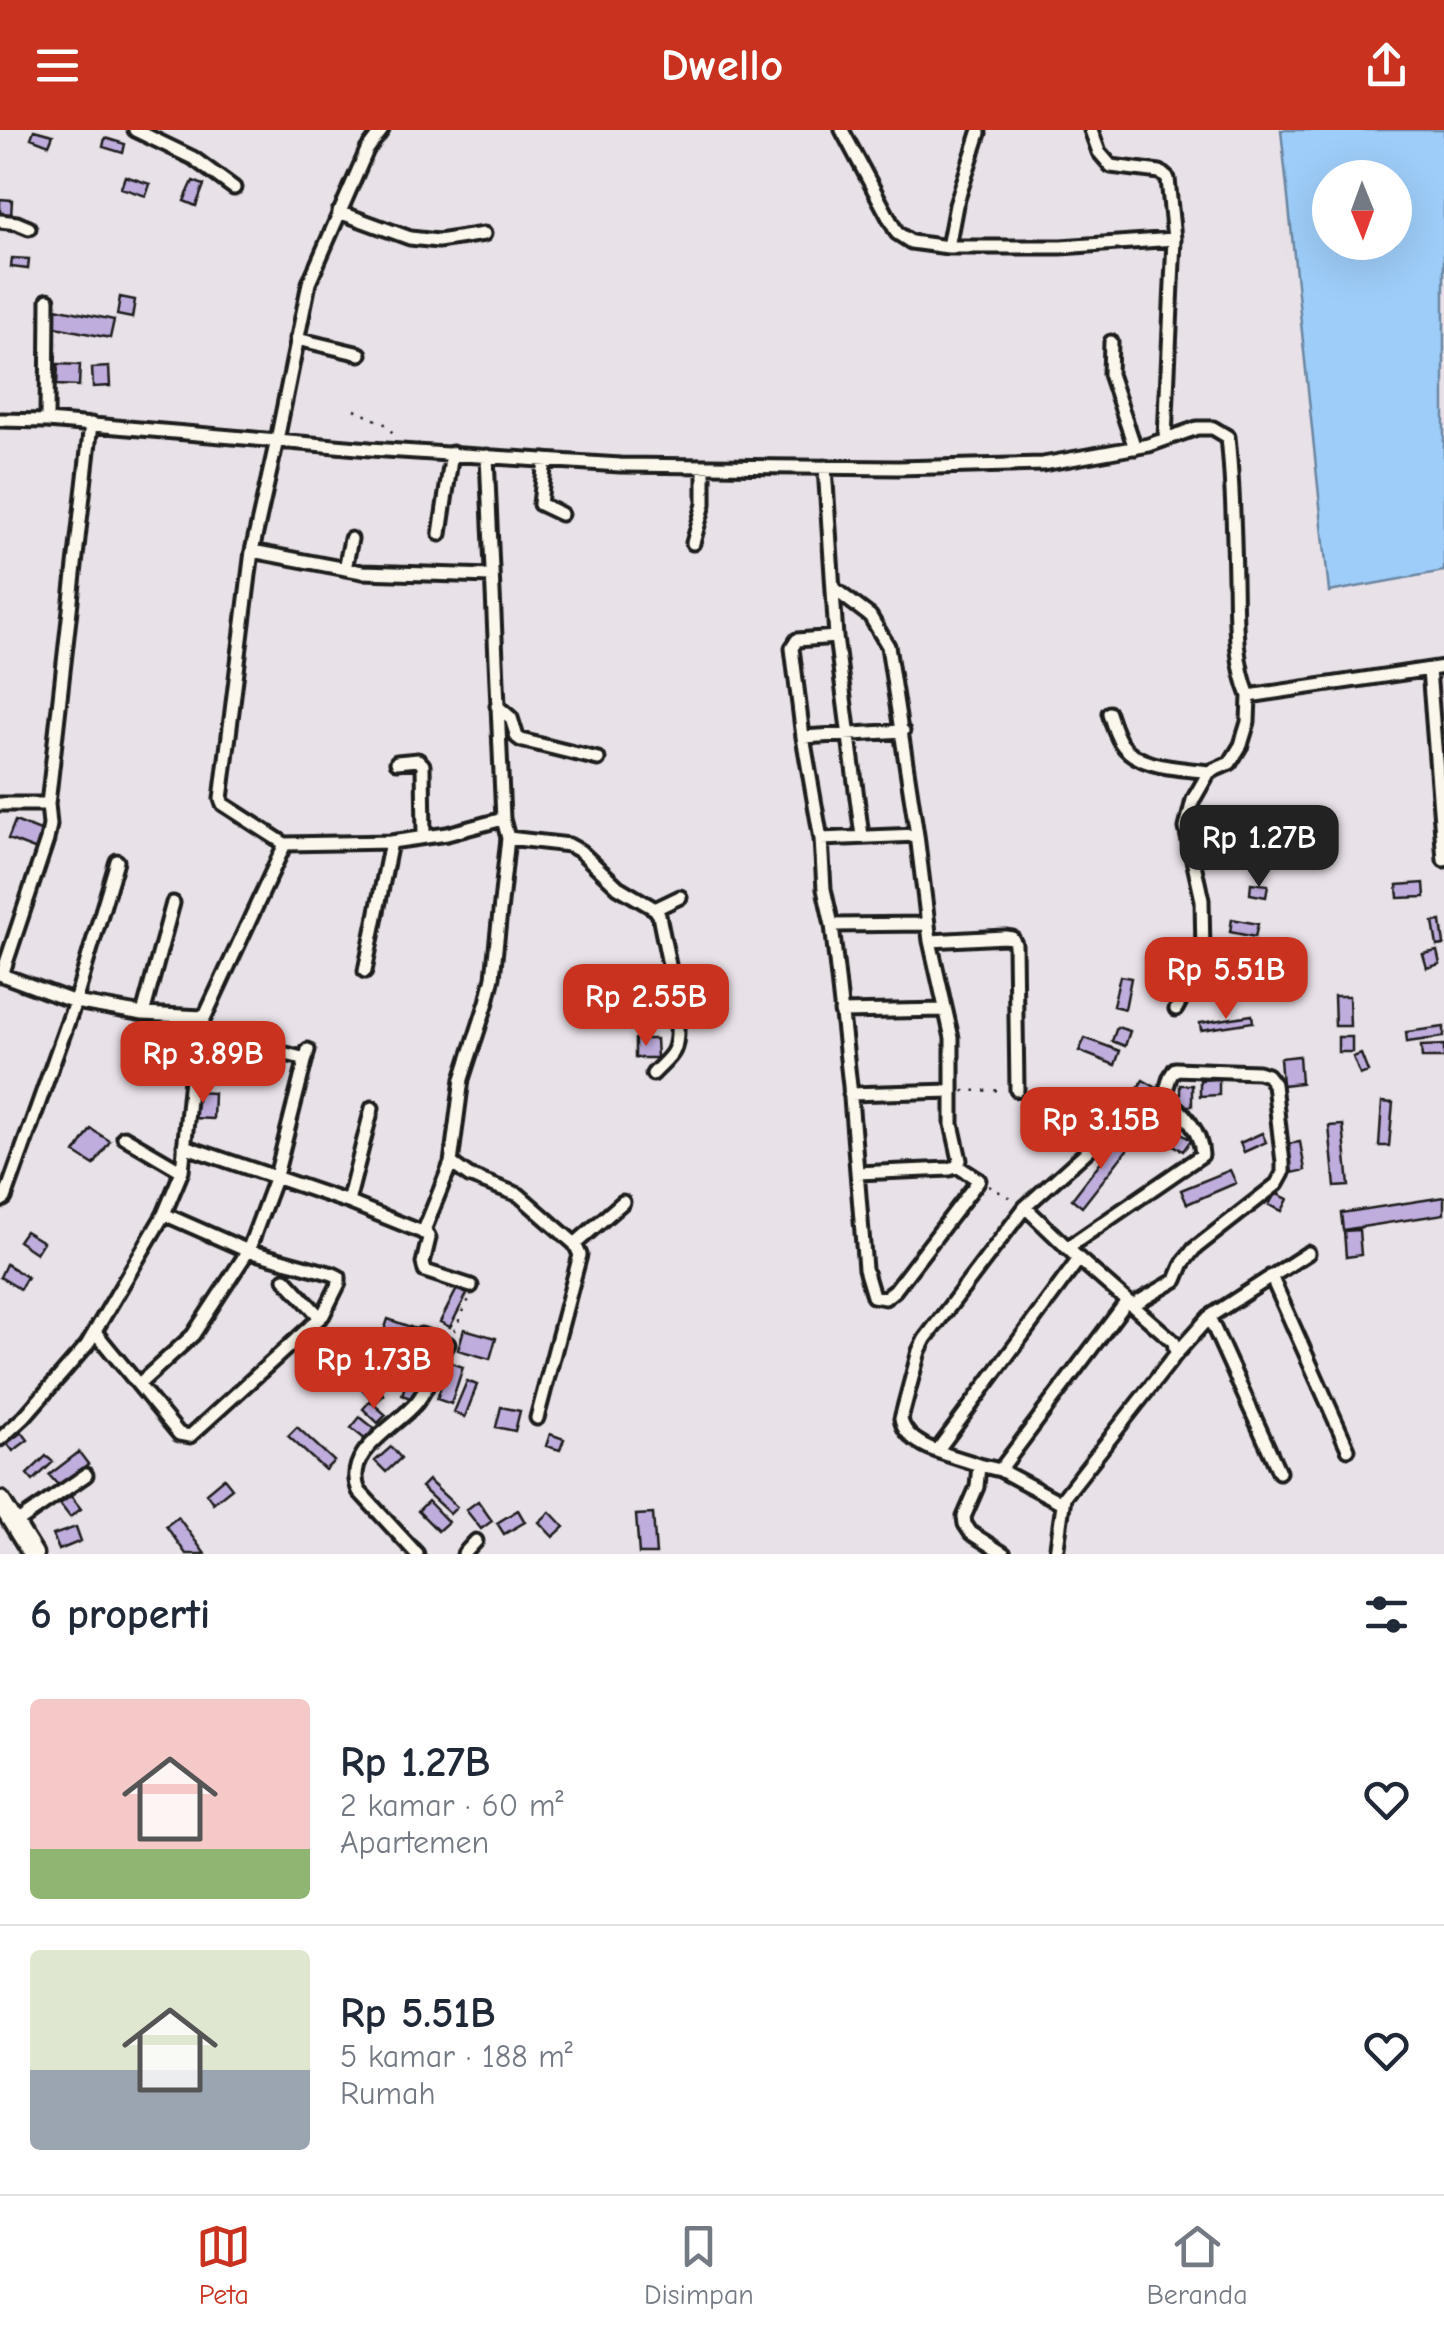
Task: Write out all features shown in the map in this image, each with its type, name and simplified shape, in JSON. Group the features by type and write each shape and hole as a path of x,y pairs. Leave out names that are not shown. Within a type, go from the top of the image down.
{"street":[{"path":"136,130 161,135 234,188"},
{"path":"382,130 367,150 309,283 252,551 220,799 285,844 391,842 503,820"},
{"path":"842,130 897,233 910,242 1061,247 1174,239"},
{"path":"1091,130 1099,152 1110,166 1166,174 1168,179 1174,239 1165,438"},
{"path":"948,246 956,205 979,134"},
{"path":"339,212 410,238 438,241 484,234"},
{"path":"0,221 30,228"},
{"path":"48,300 48,421"},
{"path":"297,339 360,354"},
{"path":"1111,342 1110,374 1135,448"},
{"path":"0,420 620,465 826,467 1043,464 1150,445 1198,428 1213,428 1228,437 1233,480 1237,646 1249,696 1248,722 1241,745 1230,763 1209,772 1144,761 1120,742 1109,713"},
{"path":"90,424 48,804 50,824 1,976 75,1002 143,1014 203,1017"},
{"path":"440,534 452,453"},
{"path":"423,1232 451,1163 462,1079 493,977 508,838 503,820 487,456"},
{"path":"545,460 540,504 562,514"},
{"path":"693,542 704,504 704,466"},
{"path":"826,467 836,637 862,836"},
{"path":"345,569 351,539"},
{"path":"252,551 362,572 492,576"},
{"path":"834,588 870,616 888,646 930,942 952,1038 952,1124 960,1160 950,1169 857,1173"},
{"path":"836,637 796,640 793,644 832,925 865,1269 873,1296 885,1298 895,1290 979,1180 957,1166"},
{"path":"1249,696 1444,667"},
{"path":"1429,670 1444,860"},
{"path":"497,706 512,718 517,738 598,759"},
{"path":"804,738 903,731"},
{"path":"397,762 418,760 424,765 424,837"},
{"path":"1176,1009 1203,952 1202,900 1186,828 1194,800 1209,772"},
{"path":"0,804 48,804"},
{"path":"821,838 917,836"},
{"path":"508,838 569,845 618,887 655,909 674,989 677,1037 669,1058 653,1074"},
{"path":"364,971 391,842"},
{"path":"0,1440 87,1346 164,1214 182,1170 194,1038 285,844"},
{"path":"0,1201 5,1198 75,1002 117,861"},
{"path":"655,909 680,897"},
{"path":"143,1014 172,903"},
{"path":"832,925 928,924"},
{"path":"930,942 1012,938 1017,1090"},
{"path":"841,1012 945,1010"},
{"path":"140,1384 192,1335 248,1251 276,1176 307,1055 250,1045"},
{"path":"1000,1470 1130,1303 1176,1280 1194,1249 1276,1184 1283,1173 1274,1084 1268,1074 1174,1068 1161,1107 1092,1146 1025,1206 920,1351 902,1419 910,1436 937,1451 1000,1470 1062,1503"},
{"path":"850,1094 951,1091"},
{"path":"1067,1248 1202,1155 1202,1146 1182,1109 1164,1098"},
{"path":"348,1202 372,1108"},
{"path":"124,1137 182,1170"},
{"path":"184,1146 423,1232 429,1238 425,1271 471,1286"},
{"path":"451,1163 469,1176 519,1194 576,1244 580,1255 537,1418"},
{"path":"576,1244 623,1202"},
{"path":"1025,1206 1078,1259 1174,1342 1176,1354"},
{"path":"95,1332 179,1434 190,1436 320,1317 339,1283 339,1277 333,1274 248,1251 164,1214"},
{"path":"1056,1554 1064,1497 1176,1354 1208,1317 1308,1252"},
{"path":"937,1451 1078,1259"},
{"path":"1272,1276 1348,1449"},
{"path":"286,1279 320,1317"},
{"path":"1208,1317 1280,1472"},
{"path":"417,1554 359,1491 356,1474 365,1451 418,1400 448,1344 421,1335"},
{"path":"979,1466 977,1486 964,1517 966,1527 1004,1554"},
{"path":"15,1524 86,1475"},
{"path":"0,1501 33,1554"},
{"path":"464,1554 476,1541"}],"path":[{"path":"355,410 388,425 397,450"},
{"path":"951,1091 1017,1090"},
{"path":"979,1180 1025,1206"},
{"path":"448,1344 472,1293 471,1286"}],"water":[{"path":"1281,130 1444,130 1444,571 1329,592"}],"building":[{"path":"34,130 53,135 49,145 31,138"},
{"path":"105,138 125,144 123,153 103,147"},
{"path":"125,176 150,184 146,196 121,188"},
{"path":"193,181 204,185 196,206 184,201"},
{"path":"0,199 12,200 11,217 0,216"},
{"path":"12,258 29,259 28,269 11,267"},
{"path":"120,297 135,300 132,318 117,315"},
{"path":"55,308 114,320 110,338 51,326"},
{"path":"58,364 80,365 79,386 57,385"},
{"path":"109,367 110,386 93,387 92,368"},
{"path":"15,821 43,832 37,850 8,839"},
{"path":"1251,883 1268,885 1266,897 1250,894"},
{"path":"1424,883 1425,897 1398,898 1397,885"},
{"path":"1232,919 1258,924 1255,937 1230,932"},
{"path":"1441,921 1444,945 1437,946 1433,922"},
{"path":"1229,947 1291,953 1289,968 1227,961"},
{"path":"1437,951 1440,964 1427,968 1423,954"},
{"path":"1158,952 1175,953 1175,964 1157,963"},
{"path":"1120,976 1131,978 1125,1009 1113,1006"},
{"path":"1222,977 1279,981 1278,995 1221,991"},
{"path":"1334,996 1349,996 1350,1026 1335,1026"},
{"path":"1252,1015 1253,1022 1201,1030 1200,1023"},
{"path":"1117,1027 1130,1031 1125,1046 1112,1041"},
{"path":"1444,1027 1444,1037 1407,1042 1406,1032"},
{"path":"1338,1037 1352,1037 1352,1052 1338,1052"},
{"path":"1085,1038 1120,1051 1115,1065 1079,1051"},
{"path":"635,1039 656,1039 657,1058 635,1058"},
{"path":"1444,1045 1444,1058 1422,1058 1421,1046"},
{"path":"1361,1054 1368,1072 1360,1075 1353,1057"},
{"path":"1299,1056 1301,1083 1282,1085 1280,1058"},
{"path":"1219,1079 1219,1095 1200,1096 1200,1080"},
{"path":"1143,1080 1155,1087 1148,1097 1137,1089"},
{"path":"1180,1085 1192,1085 1192,1106 1180,1106"},
{"path":"194,1092 214,1093 213,1119 192,1118"},
{"path":"1382,1102 1393,1103 1389,1146 1379,1146"},
{"path":"1156,1118 1191,1140 1183,1151 1149,1129"},
{"path":"1343,1125 1349,1186 1335,1187 1329,1126"},
{"path":"91,1129 110,1141 94,1165 75,1153"},
{"path":"1262,1133 1266,1142 1244,1152 1240,1143"},
{"path":"1119,1138 1130,1146 1082,1207 1072,1199"},
{"path":"1300,1142 1305,1170 1292,1173 1287,1144"},
{"path":"1230,1170 1236,1183 1187,1204 1181,1190"},
{"path":"1275,1193 1288,1199 1282,1211 1269,1205"},
{"path":"1444,1197 1444,1214 1343,1230 1341,1213"},
{"path":"1359,1230 1361,1255 1346,1257 1344,1231"},
{"path":"25,1231 43,1242 36,1253 18,1241"},
{"path":"6,1264 27,1277 20,1289 0,1277"},
{"path":"457,1289 467,1294 450,1327 440,1322"},
{"path":"388,1319 416,1329 412,1340 384,1331"},
{"path":"464,1329 496,1338 490,1359 458,1350"},
{"path":"449,1362 463,1367 451,1404 437,1399"},
{"path":"412,1364 423,1367 413,1399 402,1395"},
{"path":"361,1370 384,1395 375,1403 352,1378"},
{"path":"467,1381 477,1385 465,1417 454,1412"},
{"path":"370,1401 386,1415 378,1423 363,1409"},
{"path":"501,1407 520,1411 515,1431 496,1427"},
{"path":"360,1417 375,1429 366,1440 351,1428"},
{"path":"297,1427 334,1461 325,1470 288,1436"},
{"path":"22,1432 28,1440 13,1451 7,1443"},
{"path":"550,1434 564,1439 560,1450 546,1446"},
{"path":"391,1447 401,1458 386,1472 375,1461"},
{"path":"79,1452 88,1464 59,1486 49,1475"},
{"path":"46,1456 53,1462 33,1481 27,1474"},
{"path":"224,1478 232,1488 213,1503 206,1493"},
{"path":"428,1480 457,1507 450,1514 421,1487"},
{"path":"71,1496 81,1509 70,1517 60,1504"},
{"path":"428,1501 448,1522 438,1531 418,1511"},
{"path":"478,1501 492,1521 481,1529 466,1510"},
{"path":"518,1510 525,1522 504,1534 497,1523"},
{"path":"550,1512 564,1527 553,1537 539,1522"},
{"path":"653,1514 656,1554 639,1554 636,1515"},
{"path":"178,1517 205,1554 186,1554 166,1526"},
{"path":"76,1527 81,1541 59,1550 53,1535"}]}
